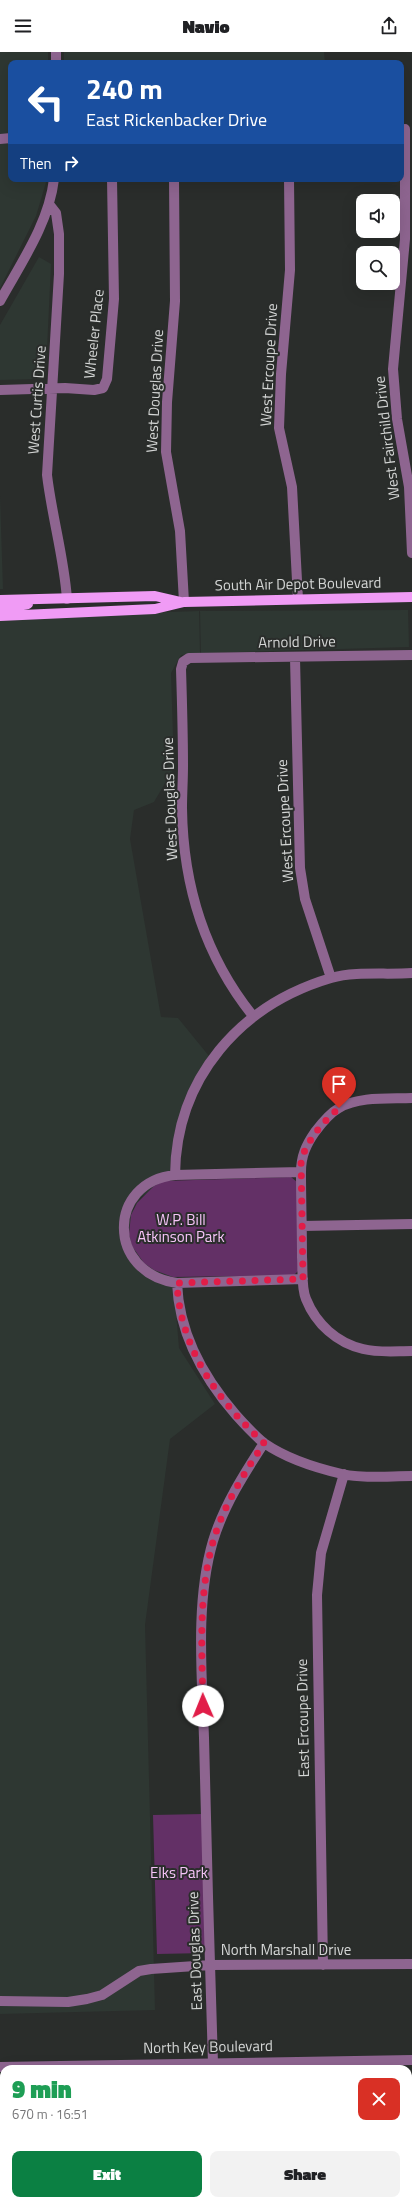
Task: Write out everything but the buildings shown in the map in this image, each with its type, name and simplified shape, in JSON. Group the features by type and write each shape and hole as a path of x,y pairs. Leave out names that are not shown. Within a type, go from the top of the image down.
{"main road":[{"name":"South Air Depot Boulevard","path":"0,600 155,596 184,602"},
{"name":"South Air Depot Boulevard","path":"0,616 155,609 184,602 412,597"},
{"path":"0,610 43,599"}],"street":[{"name":"West Fairchild Drive","path":"406,129 405,239 393,369 394,389 409,487 412,553"},
{"path":"0,301 38,232 49,204 53,182"},
{"name":"Wheeler Place","path":"0,390 52,388 94,390 103,388 107,379 114,299 112,182"},
{"name":"West Douglas Drive","path":"174,182 175,301 166,402 165,444 168,469 180,531 184,602"},
{"name":"West Ercoupe Drive","path":"290,182 290,270 281,374 279,428 292,487 298,599"},
{"name":"West Curtis Drive","path":"49,204 56,213 59,234 58,296 47,475 65,574 67,599"},
{"name":"Arnold Drive","path":"183,662 188,658 295,658 412,655"},
{"name":"West Ercoupe Drive","path":"295,658 300,868 305,899 331,978"},
{"name":"West Douglas Drive","path":"183,662 181,669 183,766 182,809 191,894 200,926 221,969 253,1016"},
{"path":"175,1175 180,1132 194,1089 228,1040 253,1016 282,998 331,978 346,975 412,973"},
{"path":"412,1098 359,1102 339,1108 322,1123 308,1142 301,1159 303,1279 305,1298 312,1311 331,1334 346,1343 363,1349 380,1352 412,1351"},
{"path":"301,1172 175,1175 155,1179 137,1193 128,1207 124,1230 127,1246 139,1266 156,1278 177,1283 303,1279"},
{"path":"302,1226 412,1224"},
{"path":"177,1283 180,1311 186,1333 201,1368 222,1398 264,1443 289,1457 317,1468 344,1474 412,1476"},
{"name":"East Douglas Drive","path":"213,2064 203,1683 205,1577 213,1542 224,1511 238,1483 264,1443"},
{"name":"East Ercoupe Drive","path":"323,1965 317,1595 321,1553 344,1474"},
{"name":"North Marshall Drive","path":"0,2001 68,2002 81,2000 102,1995 139,1971 210,1965 412,1964"},
{"name":"North Key Boulevard","path":"199,2065 383,2065 412,2060"}],"shaded area":[{"path":"0,52 48,52 48,60 8,60 8,182 46,182 36,216 0,288"},
{"path":"64,52 324,52 325,60 64,60"},
{"path":"39,257 51,264 46,371 38,379 0,380 0,325"},
{"path":"0,496 3,589 0,589"},
{"path":"408,610 409,647 201,653 200,611"},
{"path":"199,611 200,653 181,655 171,673 174,768 154,802 134,810 130,839 161,1017 178,1018 209,1056 184,1100 174,1135 170,1180 141,1197 133,1209 173,1277 179,1348 215,1404 170,1439 145,1625 155,2010 0,2014 0,618"}],"green space":[{"name":"W.P. Bill Atkinson Park","path":"291,1177 297,1182 299,1270 294,1275 173,1277 154,1270 144,1263 132,1246 129,1234 131,1215 137,1203 154,1186 164,1181"},
{"name":"Elks Park","path":"203,1814 206,1953 157,1954 153,1815"}],"route":[{"path":"203,1706 203,1597 205,1577 213,1542 224,1511 238,1483 264,1443 222,1398 201,1368 186,1333 180,1311 177,1283 303,1279 301,1159 308,1142 322,1123 339,1108"}]}
